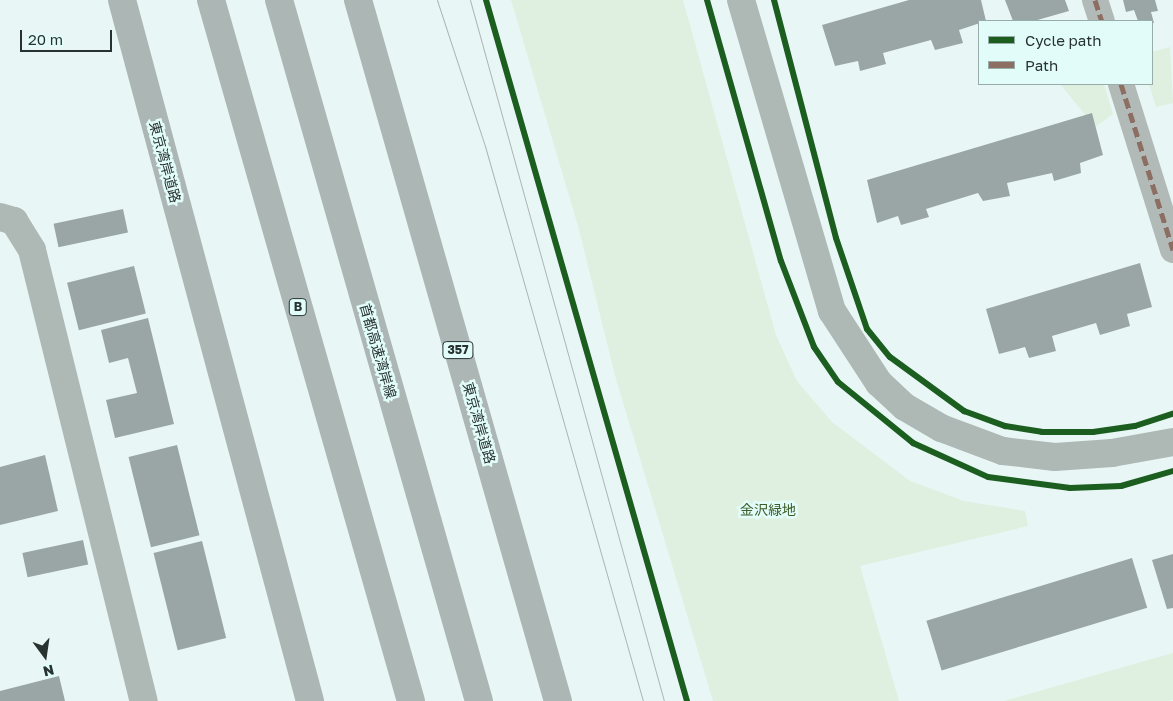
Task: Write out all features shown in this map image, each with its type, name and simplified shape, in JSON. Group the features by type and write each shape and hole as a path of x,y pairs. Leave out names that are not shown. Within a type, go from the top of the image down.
{"highway":[{"name":"東京湾岸道路","path":"122,0 310,701"},
{"name":"B","path":"211,0 411,701"},
{"name":"首都高速湾岸線","path":"279,0 447,596 479,701"},
{"name":"東京湾岸道路","path":"358,0 558,701"}],"street":[{"path":"741,0 832,311 879,383 905,406 941,428 1003,451 1055,457 1173,442"},
{"path":"1095,0 1102,20"},
{"path":"1121,85 1173,250"},
{"path":"0,217 14,221 32,250 144,701"}],"green space":[{"name":"金沢緑地","path":"511,0 683,0 776,335 797,381 832,422 910,481 964,501 1025,511 1028,526 860,566 899,701 713,701 616,379 578,226"},
{"path":"1170,47 1173,103 1156,107 1149,85 1153,85 1153,52"},
{"path":"1061,85 1104,85 1113,114 1095,127"},
{"path":"1173,653 1173,700 1004,701"}],"building":[{"path":"909,0 981,0 986,20 978,20 978,24 959,30 963,43 935,50 931,40 883,53 886,64 860,71 858,61 835,66 822,25"},
{"path":"1005,0 1065,0 1069,11 1038,20 1013,20"},
{"path":"1123,0 1155,0 1158,11 1151,12 1154,23 1153,20 1138,20 1134,10 1126,12"},
{"path":"1092,113 1103,155 1080,163 1081,173 1054,181 1052,173 1007,183 1010,196 983,201 978,193 926,209 929,217 901,225 898,216 877,223 867,180"},
{"path":"123,209 128,232 59,247 54,224"},
{"path":"1140,263 1152,307 1127,314 1130,326 1100,335 1096,323 1052,336 1056,351 1029,358 1025,347 999,354 986,309"},
{"path":"134,266 146,314 79,330 67,283"},
{"path":"148,318 174,424 115,438 106,400 137,393 128,358 109,363 101,330"},
{"path":"177,445 199,535 151,547 128,457"},
{"path":"45,455 58,511 0,525 0,467"},
{"path":"83,540 88,564 28,577 22,553"},
{"path":"202,541 226,638 178,650 153,553"},
{"path":"1173,554 1173,608 1167,609 1152,560"},
{"path":"1132,558 1147,608 942,671 926,621"},
{"path":"59,676 65,701 0,701 0,691"}],"tram line":[{"path":"437,0 485,146 643,701"},
{"path":"470,0 664,701"}],"marked path":[{"path":"1095,0 1102,20"},
{"path":"1121,85 1173,250"}],"cycle path":[{"path":"486,0 687,701"},
{"path":"707,0 781,261 814,347 838,382 913,443 988,477 1070,488 1121,486 1173,471"},
{"path":"774,0 836,238 867,329 890,357 964,411 1005,426 1042,432 1093,432 1135,426 1173,414"}]}
